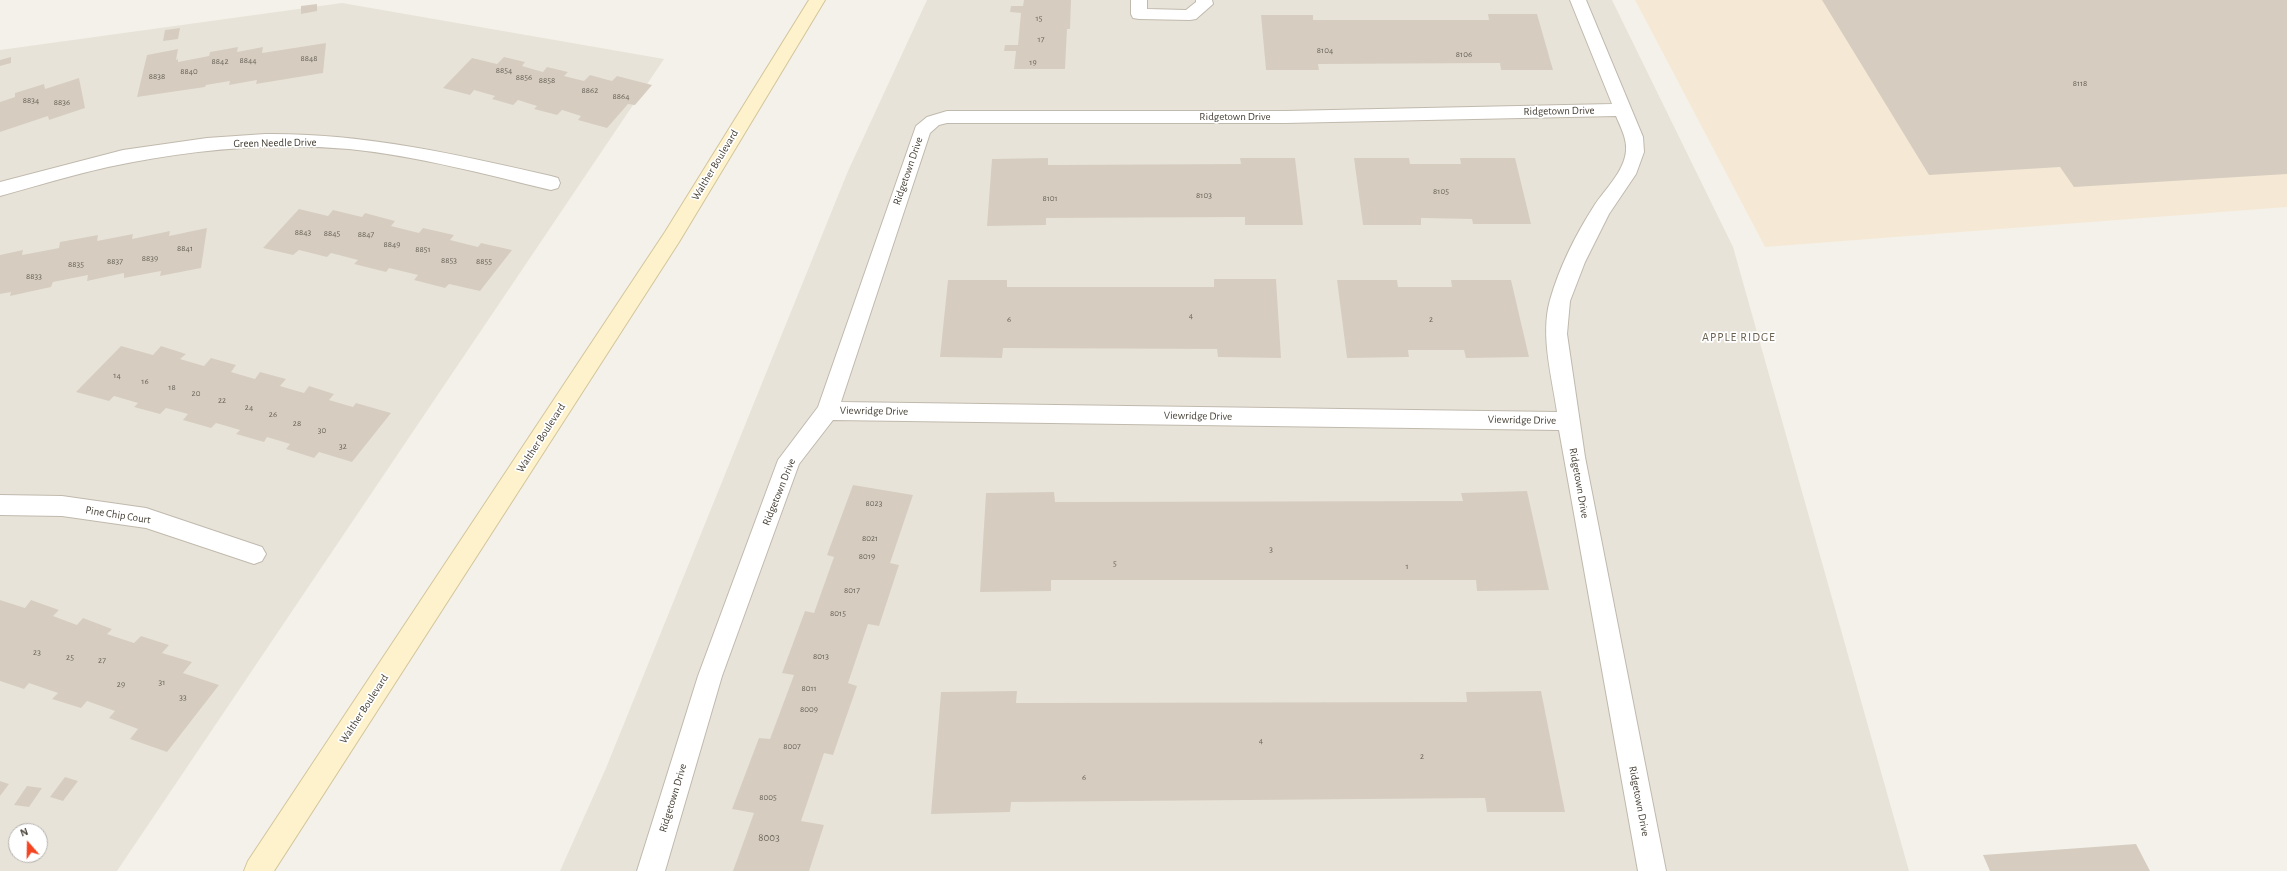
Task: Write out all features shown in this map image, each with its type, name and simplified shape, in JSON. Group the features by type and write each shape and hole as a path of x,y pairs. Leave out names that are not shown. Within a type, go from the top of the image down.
{"main road":[{"name":"Walther Boulevard","path":"258,871 672,236 817,0"}],"street":[{"path":"1139,0 1139,14 1190,15 1205,4 1204,0"},
{"name":"Ridgetown Drive","path":"1578,0 1634,137 1635,152 1627,174 1601,211 1574,262 1560,301 1557,334 1569,421 1652,871"},
{"name":"Ridgetown Drive","path":"651,871 710,676 789,460 826,411 922,130 933,121 947,117 1285,117 1623,110"},
{"name":"Green Needle Drive","path":"0,189 122,157 157,151 283,141 348,143 435,155 551,183"},
{"name":"Viewridge Drive","path":"826,411 1569,421"},
{"name":"Pine Chip Court","path":"0,505 62,506 146,518 254,554"}],"shaded area":[{"path":"927,0 1612,0 1733,247 1909,871 560,871 606,768 848,171"},
{"path":"1635,0 2287,0 2287,207 1765,247"},
{"path":"342,3 664,59 117,871 0,871 0,50"}],"building":[{"path":"1024,0 1071,0 1070,29 1067,29 1065,69 1014,69 1016,51 1004,51 1005,45 1018,45 1021,13 1010,12 1011,6 1023,6"},
{"path":"1822,0 2287,0 2287,174 2074,187 2060,167 1929,175"},
{"path":"317,4 317,11 301,14 301,6"},
{"path":"1488,14 1537,14 1553,70 1501,70 1500,63 1318,64 1319,70 1266,70 1261,15 1313,15 1313,20 1489,20"},
{"path":"180,28 178,39 163,41 165,30"},
{"path":"326,43 323,73 256,84 257,80 229,85 230,81 206,85 205,87 137,97 147,55 178,49 176,60 178,59 178,62 209,56 210,52 238,47 237,52 263,47 262,53"},
{"path":"11,57 11,63 0,66 0,60"},
{"path":"504,57 525,62 522,66 543,72 547,67 568,72 564,76 584,81 590,75 612,81 617,76 652,85 635,105 628,104 607,128 578,120 581,116 562,110 557,115 534,109 537,106 518,100 513,105 492,99 495,96 474,90 470,95 443,88 472,58 497,64"},
{"path":"79,78 85,108 49,120 48,116 0,132 0,102 15,97 15,93 44,84 45,89"},
{"path":"1048,158 1048,165 1241,164 1240,158 1295,158 1303,225 1245,225 1245,217 1046,218 1046,225 987,226 992,159"},
{"path":"1354,158 1409,158 1410,164 1461,164 1460,158 1515,158 1531,224 1473,224 1472,219 1421,218 1421,225 1363,225"},
{"path":"299,209 328,216 333,210 362,217 365,213 395,221 391,226 419,233 423,228 454,235 450,240 478,247 481,243 512,250 480,291 449,284 445,288 414,280 418,275 389,268 386,272 354,264 358,260 331,253 327,257 299,250 293,255 263,248"},
{"path":"207,228 201,268 160,276 161,271 124,278 124,273 87,281 88,275 53,282 51,287 10,296 11,292 0,294 0,255 23,250 22,255 59,248 60,242 98,235 97,241 133,234 132,239 170,231 169,236"},
{"path":"1214,279 1276,279 1281,358 1218,357 1217,349 1003,348 1002,358 940,357 948,280 1007,280 1007,287 1214,287"},
{"path":"1337,280 1397,280 1398,287 1452,287 1451,280 1511,280 1529,357 1466,358 1464,350 1408,350 1409,357 1347,358"},
{"path":"121,346 153,355 161,346 186,354 180,359 204,366 211,358 236,365 231,372 255,379 260,372 286,379 280,386 304,393 309,386 334,394 329,400 353,407 356,403 391,413 352,462 319,452 314,458 286,449 290,444 267,437 264,442 236,434 240,430 216,423 211,428 183,420 188,414 166,408 160,414 134,407 138,403 114,396 109,401 76,392"},
{"path":"853,485 913,495 890,563 899,565 879,626 868,624 848,683 857,686 833,755 824,753 801,821 824,825 809,871 733,871 754,813 732,809 759,738 770,739 794,675 782,673 805,611 814,613 834,557 827,555"},
{"path":"1527,491 1549,590 1477,591 1476,580 1051,580 1051,591 980,592 986,493 1054,492 1055,502 1463,501 1461,493"},
{"path":"0,600 25,608 31,600 59,610 53,616 77,625 83,618 112,629 107,634 134,643 141,636 169,645 162,653 192,662 183,673 219,685 167,752 130,739 138,729 109,718 115,711 87,701 81,708 52,699 58,693 29,683 24,689 0,681"},
{"path":"1017,691 1016,703 1467,702 1466,692 1541,691 1565,812 1487,812 1485,798 1011,802 1010,812 931,814 941,692"},
{"path":"65,777 78,781 63,801 50,797"},
{"path":"0,781 9,784 0,796"},
{"path":"27,786 42,788 29,807 14,805"},
{"path":"2136,844 2150,871 1990,871 1983,855"}],"district":[{"name":"APPLE RIDGE","path":"1739,337"}]}
